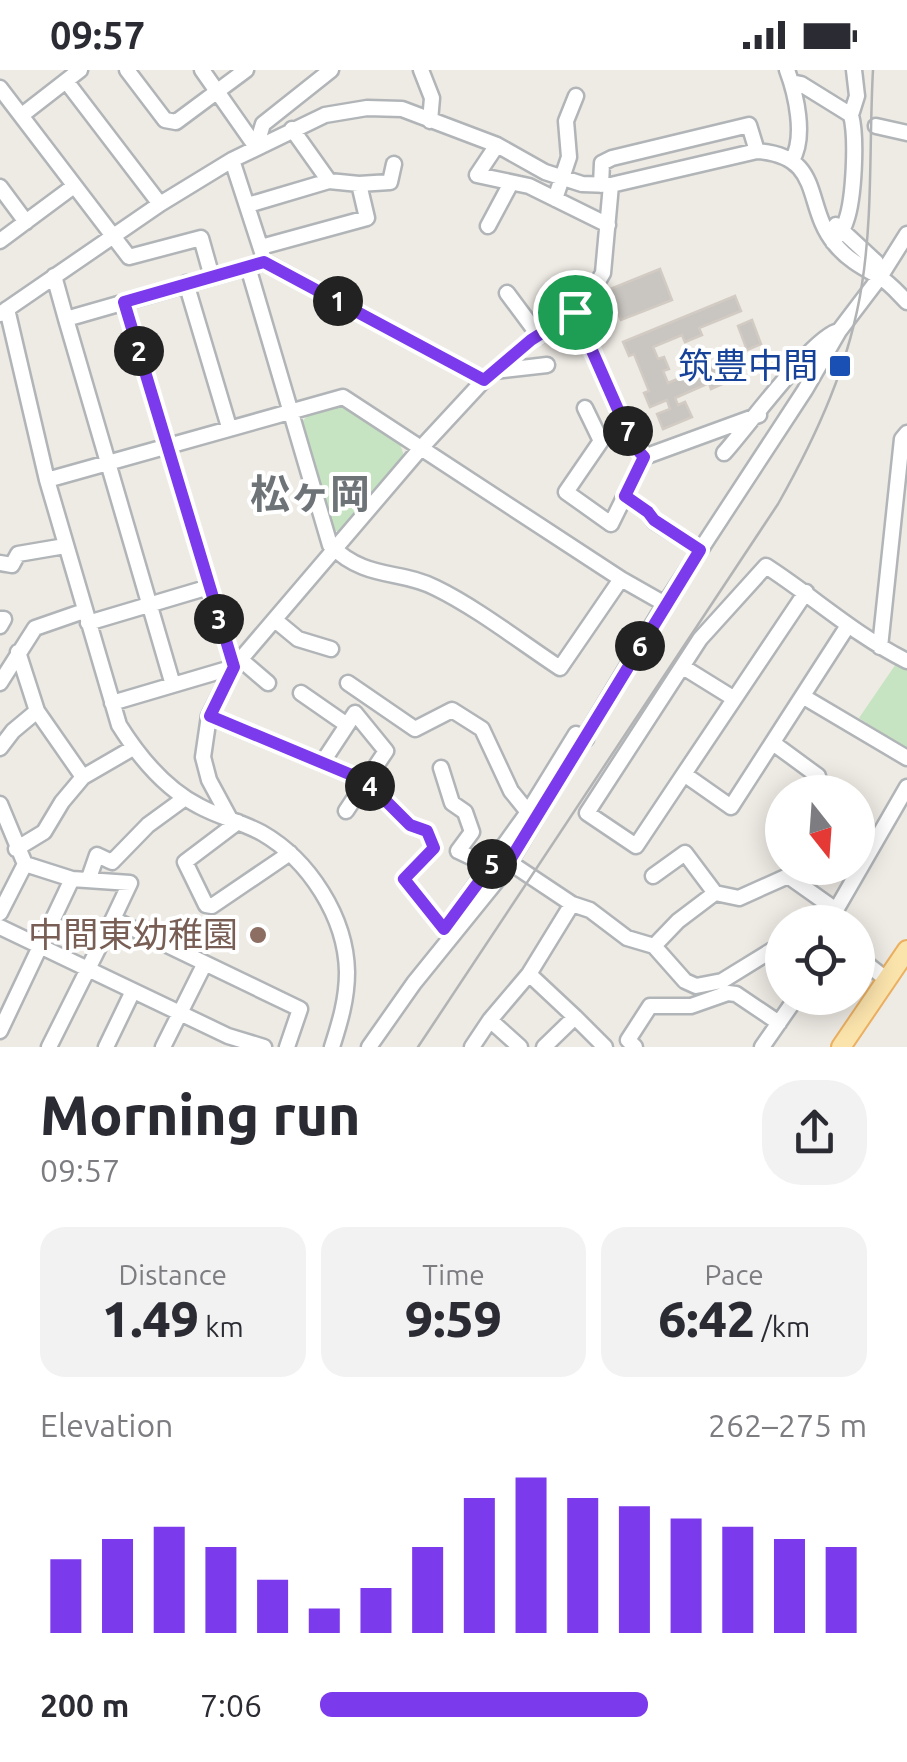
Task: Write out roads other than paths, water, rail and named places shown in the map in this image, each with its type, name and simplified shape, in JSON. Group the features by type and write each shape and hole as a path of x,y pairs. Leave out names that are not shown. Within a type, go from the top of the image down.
{"main road":[{"path":"841,1047 907,950"}],"street":[{"path":"22,115 80,70"},
{"path":"127,70 165,120 176,122 246,70"},
{"path":"202,70 256,147"},
{"path":"256,147 264,124 332,70"},
{"path":"421,70 432,98 430,121"},
{"path":"837,237 852,201 856,133 851,115 857,96 854,70"},
{"path":"789,76 851,115"},
{"path":"789,76 799,136 792,160"},
{"path":"66,82 160,204"},
{"path":"0,88 128,257 200,238 212,277"},
{"path":"555,198 569,157 566,121 576,96"},
{"path":"332,1047 344,1009 345,954 321,891 290,854 263,834 185,798 164,782 119,725 47,480 3,312 160,204 232,160 326,115 367,108 402,109 497,145 562,179 606,185 757,151 772,152 792,160 806,174 837,237 876,262 880,276 907,302"},
{"path":"234,820 208,780 203,757 210,716 236,663 421,448 490,375 575,312 598,285 608,226 602,163 749,125 757,151"},
{"path":"876,126 907,133"},
{"path":"292,129 330,181"},
{"path":"497,145 477,175 529,186 608,226"},
{"path":"232,160 262,254 490,375 547,364"},
{"path":"248,205 330,181 390,182 394,164"},
{"path":"66,319 248,268 262,254 367,218 360,184"},
{"path":"488,226 510,184"},
{"path":"0,241 74,186"},
{"path":"0,187 26,222"},
{"path":"369,1047 501,867 586,739 664,604 805,390 839,331 907,234"},
{"path":"248,268 330,545 336,551 373,573 434,586 560,668 621,579"},
{"path":"54,276 173,685"},
{"path":"186,284 228,427"},
{"path":"507,293 539,336"},
{"path":"124,302 236,663 268,683"},
{"path":"575,312 634,446 644,457"},
{"path":"724,453 802,358 828,332 839,331"},
{"path":"47,480 343,397 664,604"},
{"path":"585,408 601,441 566,492 610,524 644,457 758,415"},
{"path":"880,647 902,498 902,439 907,433"},
{"path":"625,496 700,550"},
{"path":"0,563 12,565 18,554 66,546"},
{"path":"806,592 636,846 587,813 700,639 766,566 806,592 847,627 907,660"},
{"path":"0,683 35,628 149,604 209,586"},
{"path":"274,620 298,639 331,649"},
{"path":"684,774 731,807 847,627"},
{"path":"18,652 37,711 83,777"},
{"path":"112,703 236,663"},
{"path":"683,667 733,698"},
{"path":"348,683 415,728 452,710 482,729 511,791 528,812"},
{"path":"300,692 347,724"},
{"path":"804,697 907,758"},
{"path":"0,748 12,731 37,711"},
{"path":"322,763 355,713 386,751 346,811"},
{"path":"210,716 366,781 410,825 427,831 434,848 404,879 444,929 501,867 528,812 576,734 586,739"},
{"path":"774,744 817,775"},
{"path":"16,849 44,832 83,777 134,748"},
{"path":"441,768 452,803 465,812 472,832 458,850 590,910 627,938 654,946 685,982 725,987 779,1023"},
{"path":"839,905 907,786"},
{"path":"90,878 98,855 112,862 148,825 185,798"},
{"path":"0,804 24,864 72,879 130,883 49,1047"},
{"path":"234,820 185,862 206,905 212,906 290,854"},
{"path":"653,876 685,853 714,893 739,898 788,876 829,905"},
{"path":"0,913 24,864"},
{"path":"0,1031 72,879"},
{"path":"654,946 714,893"},
{"path":"472,1047 529,974 572,904"},
{"path":"112,919 300,1009 286,1047"},
{"path":"0,926 180,1012 226,1042 264,1047"},
{"path":"628,1045 650,1006 691,1006 765,957"},
{"path":"163,1047 204,965"},
{"path":"875,969 886,978"},
{"path":"529,974 605,1047"},
{"path":"106,1047 133,991"},
{"path":"762,1047 784,1015"},
{"path":"544,1047 576,1017"},
{"path":"490,1020 520,1047"}],"tram line":[{"path":"418,1047 778,504 819,425 849,342 862,284 873,70"}],"place":[{"name":"筑豊中間","path":"840,366"},
{"name":"中間東幼稚園","path":"258,935"}],"district":[{"name":"松ヶ岡","path":"310,494"}]}
